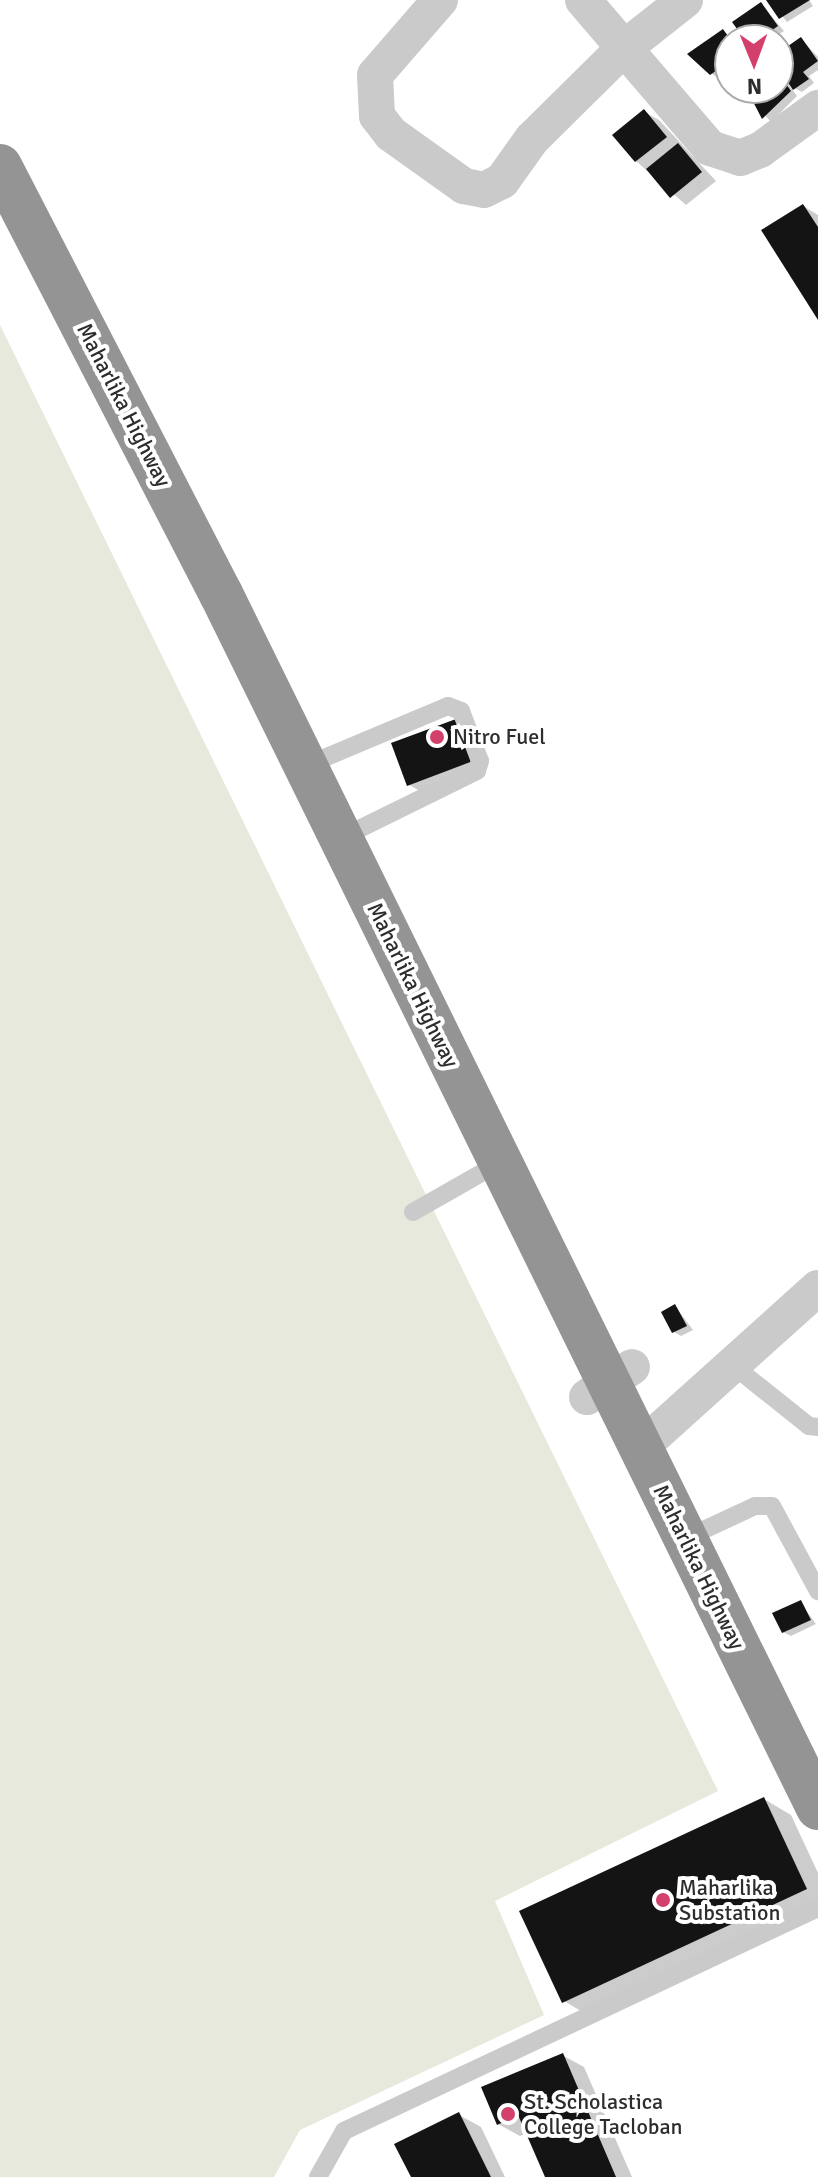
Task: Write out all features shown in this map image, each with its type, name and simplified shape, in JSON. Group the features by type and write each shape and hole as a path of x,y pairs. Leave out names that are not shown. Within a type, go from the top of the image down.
{"highway":[{"name":"Maharlika Highway","path":"0,166 341,838 818,1808"}],"street":[{"path":"440,0 375,75 373,97 377,116 391,134 464,186 484,190 502,181 532,139 623,49 685,0"},
{"path":"583,0 710,148 740,158 760,150 818,108"},
{"path":"640,1448 730,1363 818,1288"}],"lane":[{"path":"305,766 448,706 461,711 480,761 477,771 341,838"},
{"path":"413,1212 499,1163"},
{"path":"730,1363 809,1426 818,1427"},
{"path":"684,1539 755,1506 772,1506 818,1591"},
{"path":"318,2177 344,2131 818,1908"}],"shaded area":[{"path":"0,325 718,1791 495,1901 544,2015 300,2130 274,2177 0,2177"}],"building":[{"path":"766,0 810,0 779,19"},
{"path":"761,2 777,24 733,24 732,22"},
{"path":"714,35 714,72 710,75 687,54"},
{"path":"801,37 818,61 803,72 809,79 794,89 794,42"},
{"path":"754,104 778,104 762,119"},
{"path":"644,109 667,137 635,162 612,135"},
{"path":"678,143 702,172 670,198 646,169"},
{"path":"803,204 818,227 818,320 761,230"},
{"path":"456,719 473,761 407,786 391,743"},
{"path":"675,1304 687,1326 672,1333 661,1312"},
{"path":"801,1600 811,1620 782,1633 772,1613"},
{"name":"Maharlika Substation","path":"764,1797 807,1889 562,2003 519,1911"},
{"path":"563,2053 616,2177 545,2177 518,2115 497,2125 481,2087"},
{"path":"459,2112 491,2177 411,2177 394,2144"}],"place":[{"name":"Nitro Fuel","path":"437,737"},
{"name":"Maharlika Substation","path":"663,1900"},
{"name":"St. Scholastica College Tacloban","path":"508,2114"}]}
